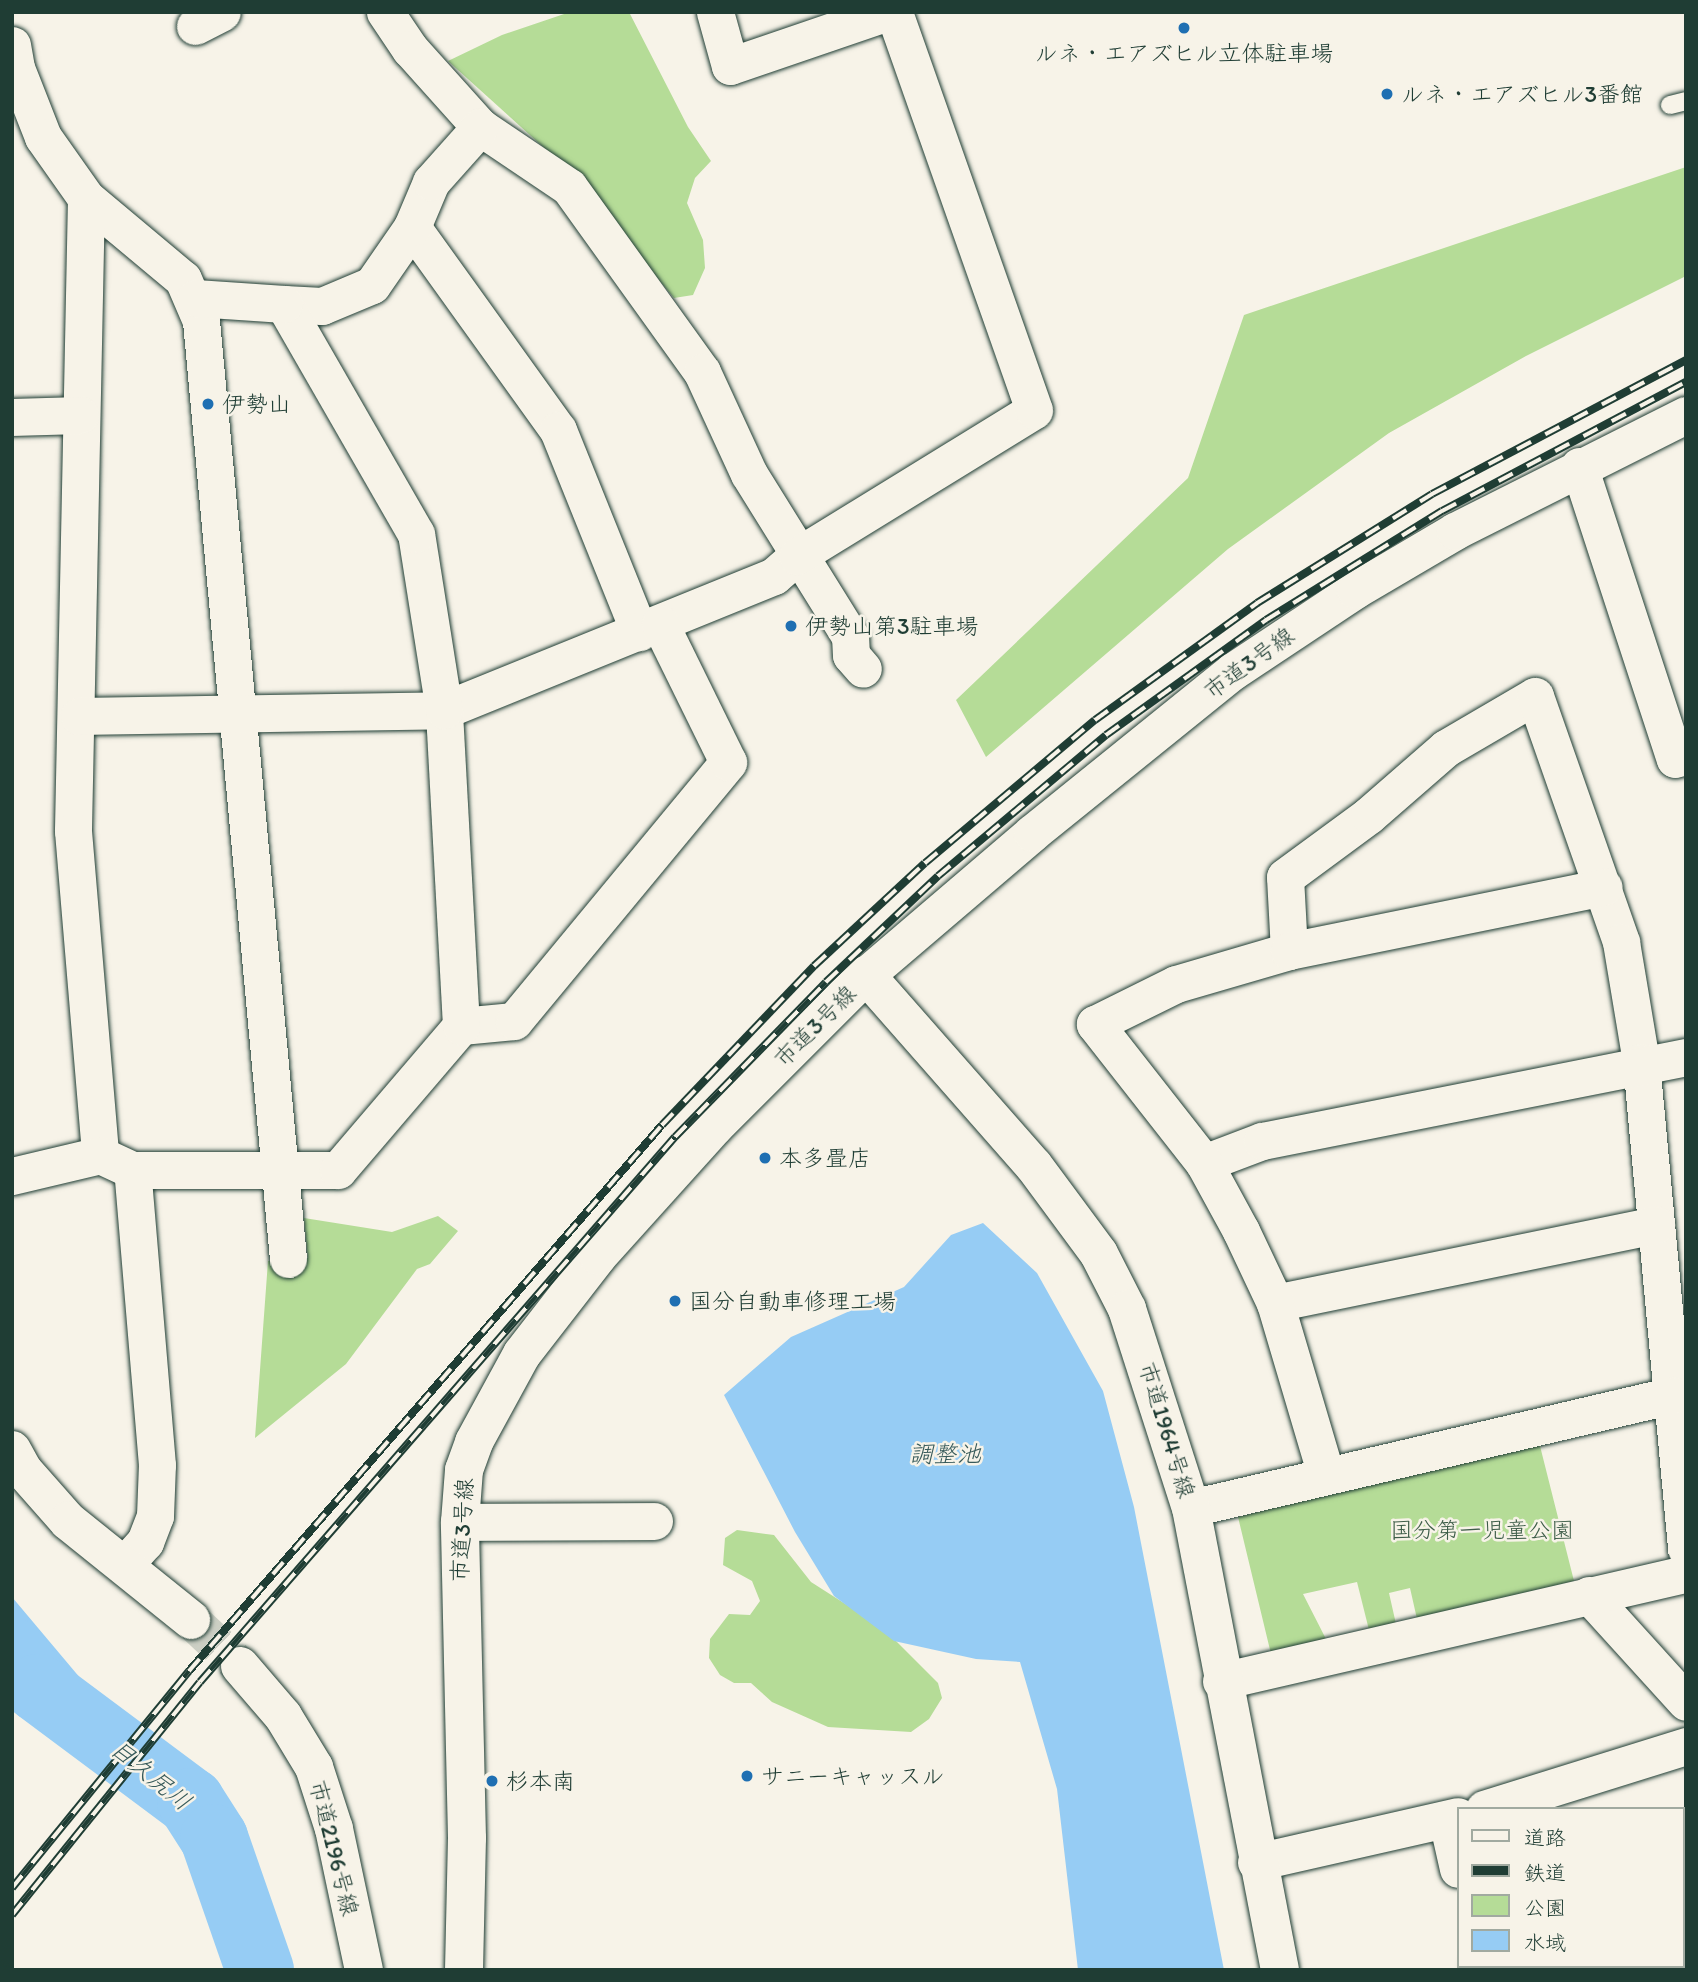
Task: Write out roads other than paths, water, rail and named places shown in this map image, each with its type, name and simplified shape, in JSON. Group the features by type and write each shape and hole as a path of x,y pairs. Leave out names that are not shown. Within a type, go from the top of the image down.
{"street":[{"path":"385,12 410,49 480,127 569,187 702,372 749,474 797,556 850,636 851,655 863,669"},
{"path":"715,12 730,66 888,12"},
{"path":"79,716 444,710 774,576 797,556 1034,410 894,12"},
{"path":"12,45 16,68 43,137 86,198 183,279 195,298 201,321 240,714 288,1259"},
{"path":"195,298 323,306 372,285 412,227 431,182 480,127"},
{"path":"86,198 80,415 79,716 73,831 158,1465 155,1516 145,1542 125,1564"},
{"path":"412,227 558,430 650,628 728,762 514,1021 461,1026"},
{"path":"12,1176 116,1162 338,1170 461,1026 444,710 416,534 284,304"},
{"path":"12,417 80,415"},
{"name":"市道3号線","path":"464,1970 467,1838 460,1522 464,1470 494,1398 566,1295 714,1127 866,975 1032,833 1233,671 1355,590 1578,466 1686,415"},
{"path":"1578,466 1675,759 1686,756"},
{"path":"1289,951 1285,877 1369,815 1446,748 1535,696 1582,838 1604,887 1621,942 1641,1062 1686,1549"},
{"path":"1326,1475 1275,1303 1204,1163 1095,1024 1176,984 1289,951 1604,887"},
{"name":"市道1964号線","path":"866,975 1034,1166 1099,1254 1143,1352 1191,1508 1221,1681 1280,1970"},
{"path":"1204,1163 1262,1140 1641,1062 1686,1057"},
{"path":"1275,1303 1656,1225"},
{"path":"1191,1508 1672,1395"},
{"path":"12,1450 23,1470 68,1521 125,1564 191,1620"},
{"path":"460,1522 654,1521"},
{"path":"1221,1681 1686,1574"},
{"path":"1589,1595 1686,1702"},
{"name":"市道2196号線","path":"240,1665 284,1716 314,1768 334,1829 364,1970"},
{"path":"1490,1807 1686,1746"},
{"path":"1256,1862 1453,1818 1456,1849"}],"water":[{"name":"調整池","path":"983,1223 1037,1273 1103,1391 1134,1507 1224,1970 1078,1970 1057,1789 1020,1662 976,1659 894,1641 834,1596 795,1532 724,1395 791,1337 904,1287 951,1235"},
{"path":"12,1597 81,1679 117,1707 85,1752 12,1679"},
{"path":"160,1748 207,1790 228,1820 283,1970 237,1970 197,1863 205,1856 197,1829 177,1807 131,1783"}],"waterway":[{"name":"目久尻川","path":"12,1651 38,1688 191,1802 214,1838 260,1970"}],"tunnel":[{"path":"191,1620 240,1666"}],"railway":[{"path":"12,1888 189,1671 662,1125 814,966 925,863 1095,720 1257,603 1432,494 1686,360"},
{"path":"12,1915 200,1682 675,1137 826,982 938,876 1106,735 1266,620 1442,511 1686,382"}],"place":[{"name":"ルネ・エアズヒル立体駐車場","path":"1184,28"},
{"name":"ルネ・エアズヒル3番館","path":"1387,94"},
{"name":"伊勢山","path":"208,404"},
{"name":"伊勢山第3駐車場","path":"791,626"},
{"name":"本多畳店","path":"765,1158"},
{"name":"国分自動車修理工場","path":"675,1301"},
{"name":"サニーキャッスル","path":"747,1776"},
{"name":"杉本南","path":"492,1781"}],"park label":[{"name":"国分第一児童公園","path":"1482,1530"}]}
